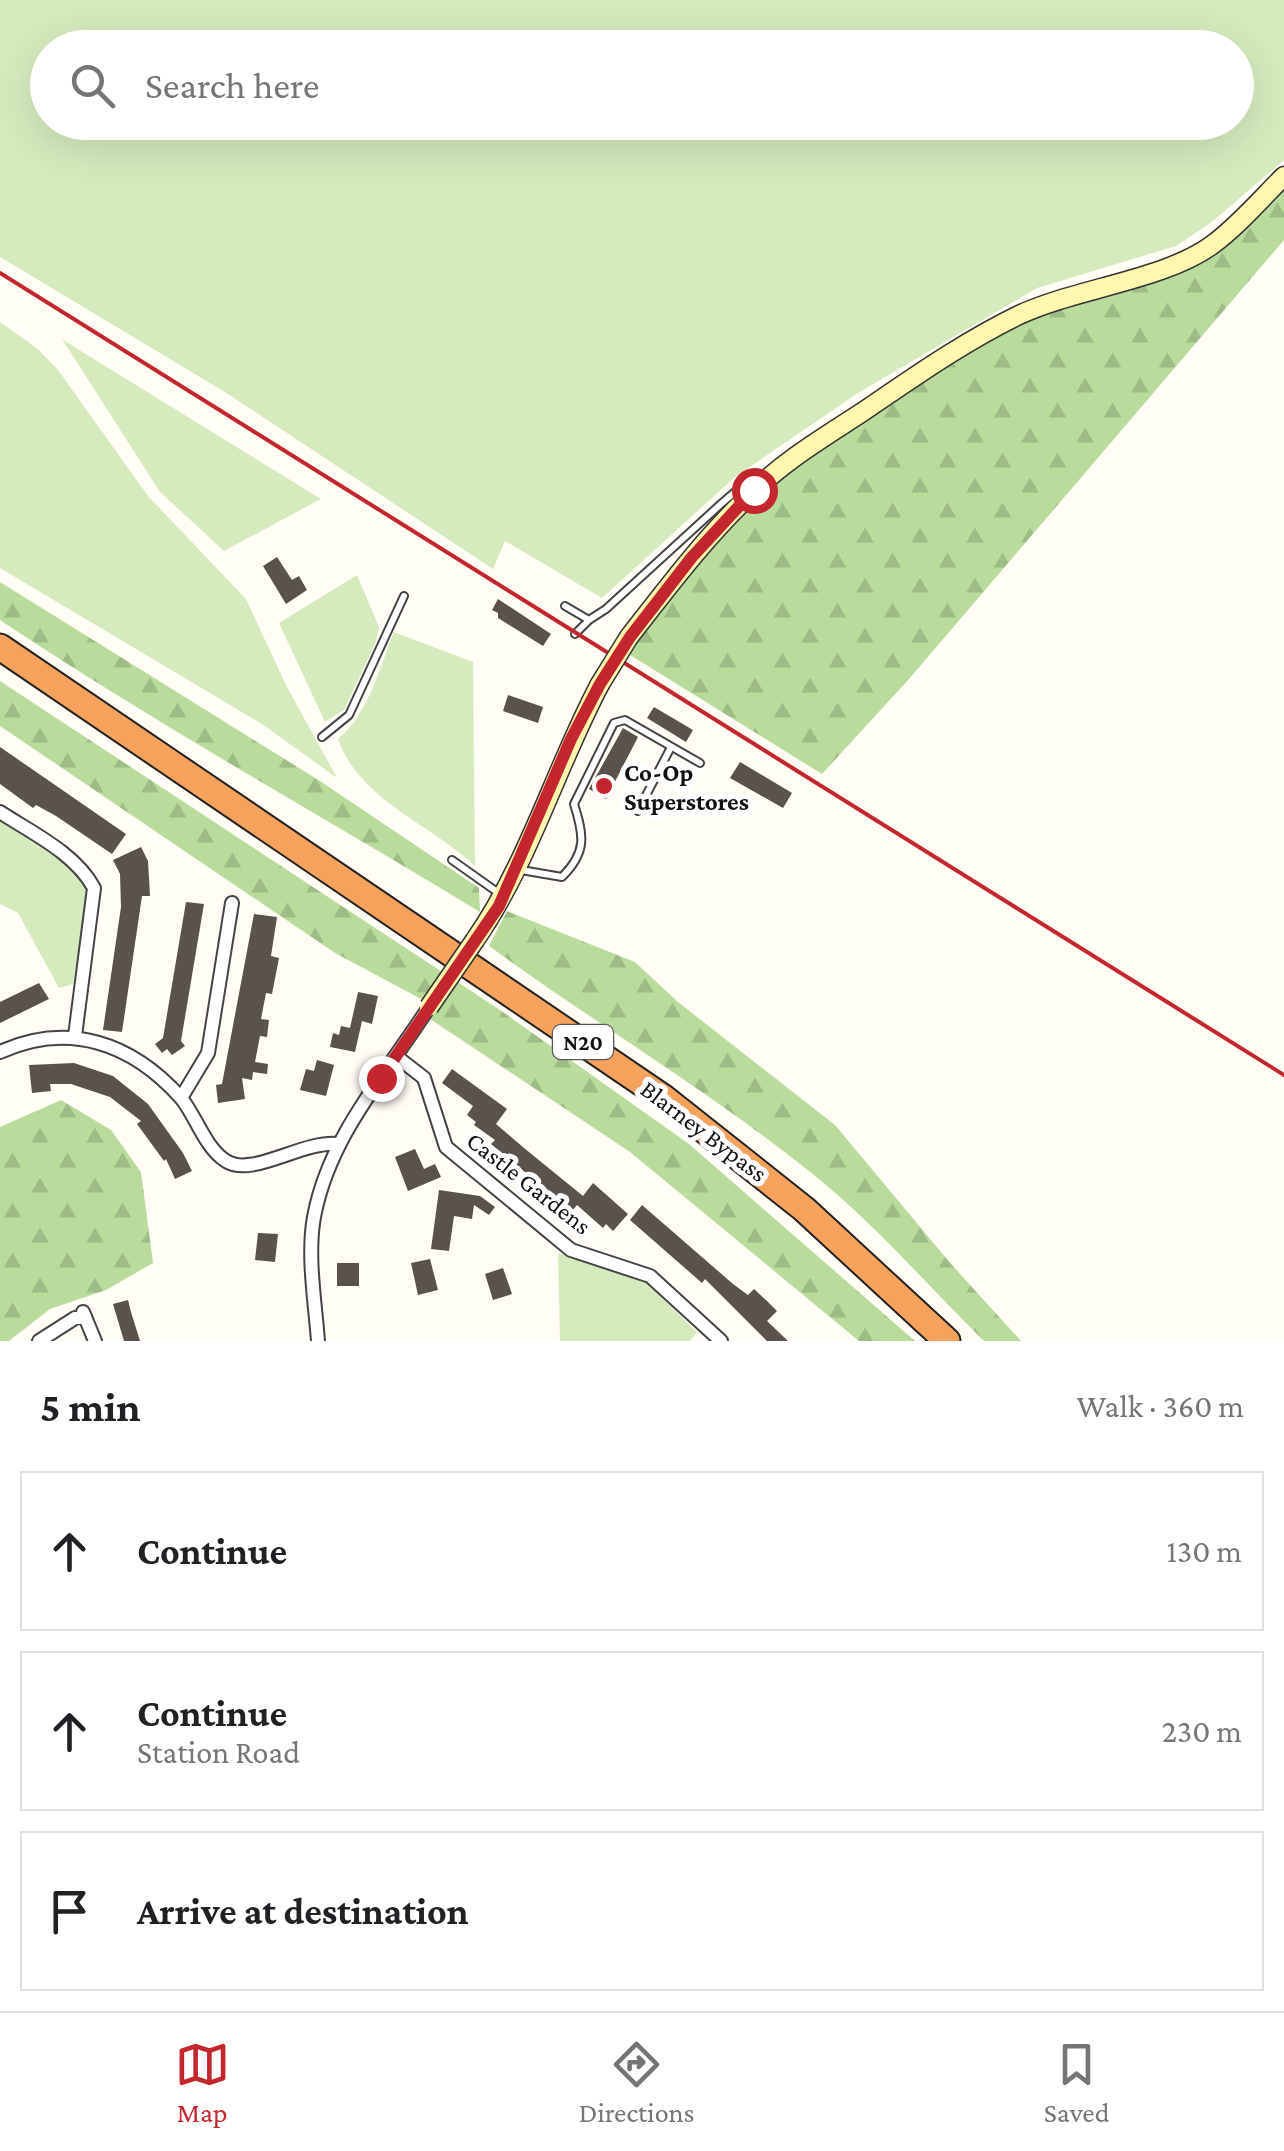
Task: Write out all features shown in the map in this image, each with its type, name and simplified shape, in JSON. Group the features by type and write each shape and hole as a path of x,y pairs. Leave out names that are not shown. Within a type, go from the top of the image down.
{"highway":[{"name":"Blarney Bypass","path":"0,648 664,1098 804,1209 947,1341"}],"street":[{"path":"318,1341 313,1220 338,1144 503,896 571,739 600,684 630,637 692,557 754,490 809,447 923,372 1014,317 1050,301 1177,264 1197,254 1214,244 1284,176"},
{"path":"0,812 67,857 94,888 74,1036"},
{"path":"181,1098 208,1053 232,902"},
{"path":"0,1052 34,1040 74,1036 134,1057 181,1098 217,1153 237,1165 266,1162 322,1142 338,1144"},
{"name":"Castle Gardens","path":"397,1056 424,1078 446,1146 570,1250 650,1276 721,1341"},
{"path":"39,1341 83,1313 95,1341"}],"lane":[{"path":"576,634 736,491 748,486 754,490"},
{"path":"322,737 349,715 404,596"},
{"path":"565,606 589,620"},
{"path":"515,869 562,877 578,860 582,830 574,804 614,723 625,720 700,763"},
{"path":"638,811 672,747"},
{"path":"452,860 503,896"}],"green space":[{"path":"0,0 1284,0 1284,160 1212,222 1176,246 1037,288 858,393 735,477 602,598 505,541 493,569 228,394 0,257"},
{"path":"1284,186 1284,240 909,679 822,774 630,655 655,614 704,554 793,468 973,347 1048,308 1183,271 1222,245"},
{"path":"0,322 38,349 58,370 148,496 246,599 287,687 337,778 262,724 0,568"},
{"path":"62,339 321,499 224,551 160,492"},
{"path":"357,575 379,627 376,642 344,710 325,722 279,623"},
{"path":"0,582 320,781 479,888 480,912 178,733 0,620"},
{"path":"394,632 473,662 475,866 379,795 348,761 338,739 358,717"},
{"path":"0,681 500,1010 689,1144 915,1341 859,1341 630,1152 430,1019 435,1009 423,1000 335,953 0,726"},
{"path":"0,820 58,856 84,881 85,915 73,984 59,988 18,913 0,904"},
{"path":"507,911 635,962 678,1002 835,1125 1021,1341 984,1341 880,1235 814,1175 735,1115 489,946"},
{"path":"61,1100 111,1130 141,1172 153,1263 106,1290 50,1309 9,1341 0,1341 0,1127"},
{"path":"558,1253 645,1282 697,1332 690,1341 560,1341"}],"building":[{"path":"277,557 292,580 299,576 307,590 286,604 263,566"},
{"path":"498,599 551,634 543,646 498,618 492,610"},
{"path":"508,695 543,707 538,723 503,711"},
{"path":"654,707 693,730 686,742 647,718"},
{"path":"623,728 638,737 606,799 589,789"},
{"path":"0,747 126,834 112,854 0,784"},
{"path":"740,762 792,793 783,808 730,778"},
{"path":"141,847 148,861 150,896 142,896 122,1032 103,1030 121,907 120,874 113,860"},
{"path":"186,902 204,904 181,1041 185,1046 172,1055 167,1049 162,1053 155,1044 163,1038"},
{"path":"254,914 277,917 271,956 279,958 272,994 266,993 261,1019 269,1020 267,1037 260,1036 255,1062 268,1064 267,1074 253,1072 252,1080 242,1078 245,1099 218,1103 216,1085 222,1084"},
{"path":"39,983 49,999 0,1023 0,1002"},
{"path":"358,992 378,996 372,1024 362,1021 355,1052 330,1047 333,1033 339,1035 341,1026 350,1028"},
{"path":"317,1060 334,1065 326,1096 300,1090 306,1069 314,1071"},
{"path":"74,1063 113,1076 148,1104 192,1171 175,1179 166,1159 137,1124 141,1121 110,1097 71,1084 50,1084 51,1091 32,1093 29,1065"},
{"path":"452,1069 507,1109 496,1124 524,1148 583,1196 593,1183 628,1214 613,1231 606,1224 603,1228 577,1205 572,1211 491,1144 495,1140 467,1115 473,1106 442,1083"},
{"path":"415,1149 424,1169 435,1164 441,1177 408,1191 395,1157"},
{"path":"439,1190 480,1196 495,1207 489,1215 474,1205 472,1219 454,1216 449,1251 431,1249"},
{"path":"642,1205 733,1284 748,1295 754,1289 768,1302 777,1311 767,1321 788,1341 767,1341 705,1279 702,1283 630,1220"},
{"path":"258,1233 278,1234 275,1262 255,1260"},
{"path":"430,1259 438,1290 418,1295 411,1263"},
{"path":"337,1263 359,1263 359,1286 337,1286"},
{"path":"503,1268 512,1294 493,1300 485,1274"},
{"path":"128,1300 140,1341 124,1341 113,1304"}],"railway":[{"path":"0,273 1284,1075"}],"place":[{"name":"Co-Op Superstores","path":"604,786"}],"route":[{"path":"381,1078 499,906 571,739 600,684 630,637 692,557 754,490"}]}
